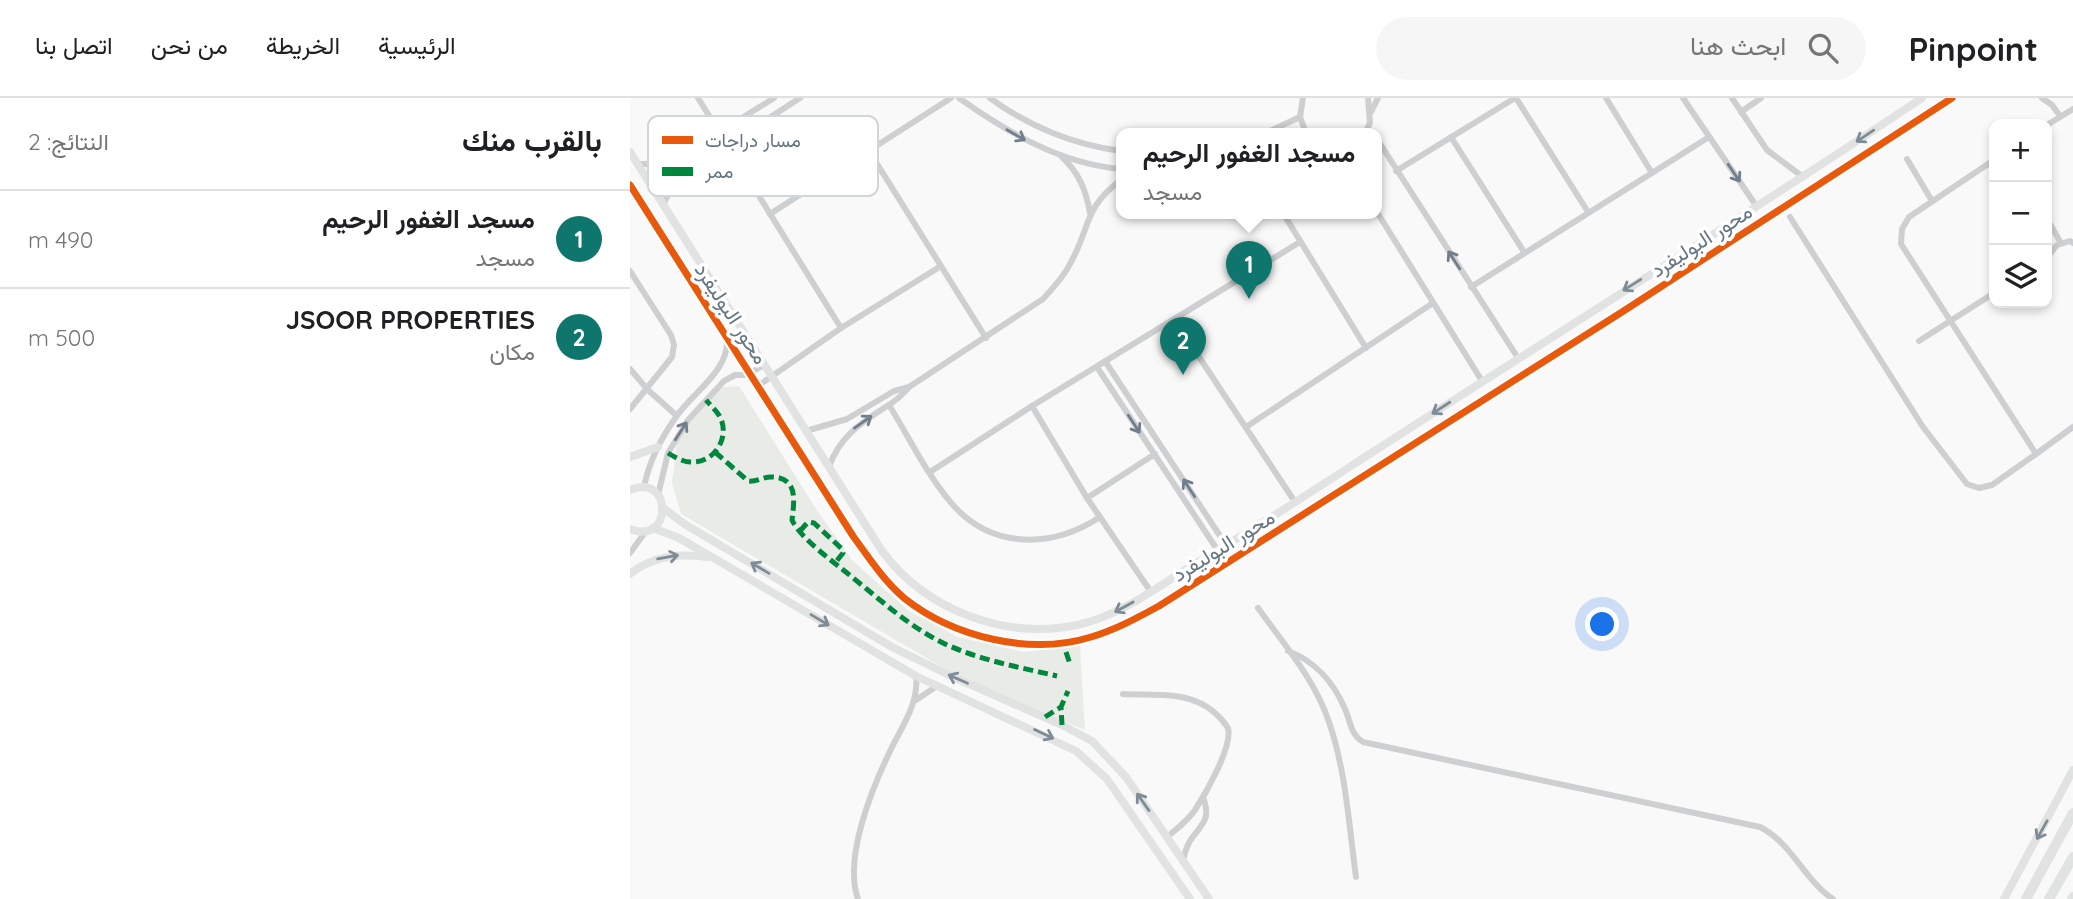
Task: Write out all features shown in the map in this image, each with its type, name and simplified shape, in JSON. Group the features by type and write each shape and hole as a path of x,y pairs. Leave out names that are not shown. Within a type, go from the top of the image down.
{"highway":[{"path":"2026,899 2073,813"},
{"path":"2049,899 2073,857"}],"street":[{"path":"698,98 709,116"},
{"path":"745,116 774,98"},
{"path":"772,116 800,98"},
{"path":"878,145 951,98"},
{"path":"959,98 1027,141 1083,162 1116,168"},
{"path":"990,98 1016,115 1053,133 1116,150"},
{"path":"1368,98 1371,114 1368,128"},
{"path":"1371,114 1378,98"},
{"path":"1396,171 1515,98 1588,212"},
{"path":"1606,98 1652,173"},
{"path":"1684,98 1757,207"},
{"path":"1732,98 1767,150 1803,177"},
{"path":"1741,112 1760,98"},
{"name":"محور البوليفرد","path":"657,196 882,551 898,571 928,596 960,612 1009,626 1035,629 1062,627 1112,613 1218,551 1757,207 1922,98"},
{"name":"محور البوليفرد","path":"630,186 853,536 885,579 904,597 949,625 1003,641 1058,643 1090,638 1140,617 1657,290 1952,98"},
{"path":"2042,98 2052,105 2060,116"},
{"path":"1301,100 1300,117 1304,128"},
{"path":"2052,122 2073,109"},
{"path":"1277,128 1300,117"},
{"path":"1370,123 1372,128"},
{"path":"1451,137 1524,253"},
{"path":"1471,287 1709,137"},
{"path":"1382,147 1518,358"},
{"name":"محور البوليفرد","path":"630,152 648,181"},
{"path":"1059,154 1080,179 1087,195 1090,213"},
{"path":"1907,159 1932,201"},
{"path":"1989,163 1904,223 1900,244 2036,454"},
{"path":"637,164 648,165"},
{"path":"878,165 986,338"},
{"path":"806,431 847,419 889,394 909,387 1043,299 1071,264 1090,213 1116,185"},
{"path":"663,205 667,196"},
{"path":"759,196 841,328"},
{"path":"770,214 798,196"},
{"path":"1790,217 1923,427 1967,484 1979,488 1992,485 2073,427"},
{"path":"1287,219 1366,348"},
{"path":"1381,219 1482,381"},
{"path":"2052,228 2060,243"},
{"path":"930,472 1032,406 1300,242"},
{"path":"2052,252 2060,243 2073,243"},
{"path":"758,386 841,328 941,266"},
{"path":"630,271 674,342 672,357 630,409"},
{"path":"1919,341 1989,296"},
{"path":"1246,427 1433,303"},
{"path":"1174,319 1295,502"},
{"path":"643,487 658,447 676,415 708,381 723,357 727,340"},
{"path":"1105,361 1226,545"},
{"path":"630,552 662,516 663,508 658,495 664,466 674,442 688,420 715,389 730,377 750,373 764,365"},
{"path":"1097,367 1218,551"},
{"path":"630,369 648,390 676,415"},
{"path":"708,381 715,389"},
{"path":"829,467 835,451 850,432 901,396 909,387"},
{"path":"889,405 942,491 961,513 984,528 1010,538 1038,540 1066,535 1100,517"},
{"path":"1032,406 1087,498 1151,592"},
{"path":"630,457 658,447"},
{"path":"1087,498 1154,454"},
{"path":"630,489 643,487 658,495"},
{"path":"663,508 686,525 892,647 1084,736 1114,763 1209,899"},
{"path":"630,529 670,534 916,677 1063,743 1087,759 1107,779 1190,899"},
{"path":"630,574 645,564 665,557 711,557"},
{"path":"1258,608 1312,687 1329,722 1342,773 1356,877"},
{"path":"1288,651 1308,660 1325,676 1345,707 1352,732 1363,742 1760,827 1779,839 1818,887 1833,899"},
{"path":"858,899 853,872 862,827 877,779 914,701 916,677"},
{"path":"914,701 937,686"},
{"path":"1123,694 1191,698 1205,705 1228,728 1229,741 1203,797 1189,817 1167,837"},
{"path":"2004,899 2073,769"},
{"path":"1183,860 1189,842 1205,821 1206,807 1203,797"}],"shaded area":[{"path":"739,386 816,509 852,560 909,611 958,637 1023,652 1080,646 1085,730 964,680 681,514 672,483 678,435 713,388"}],"marked path":[{"path":"668,453 684,461 694,462 702,461 715,452 722,439 723,424 706,400"},
{"path":"715,452 748,481 771,477 786,481 793,492 792,520 801,533 891,609 929,636 999,663 1057,676"},
{"path":"800,531 808,522 814,523 842,549 843,553 835,563"},
{"path":"1066,652 1070,664"},
{"path":"1062,725 1061,707 1068,691"},
{"path":"1045,717 1061,707"}],"cycle path":[{"path":"630,185 853,536 890,584 904,598 945,623 993,639 1043,644 1091,637 1159,606 1622,312 1952,98"}],"place":[{"name":"مسجد الغفور الرحيم","path":"1249,299"},
{"name":"JSOOR PROPERTIES","path":"1183,375"}]}
